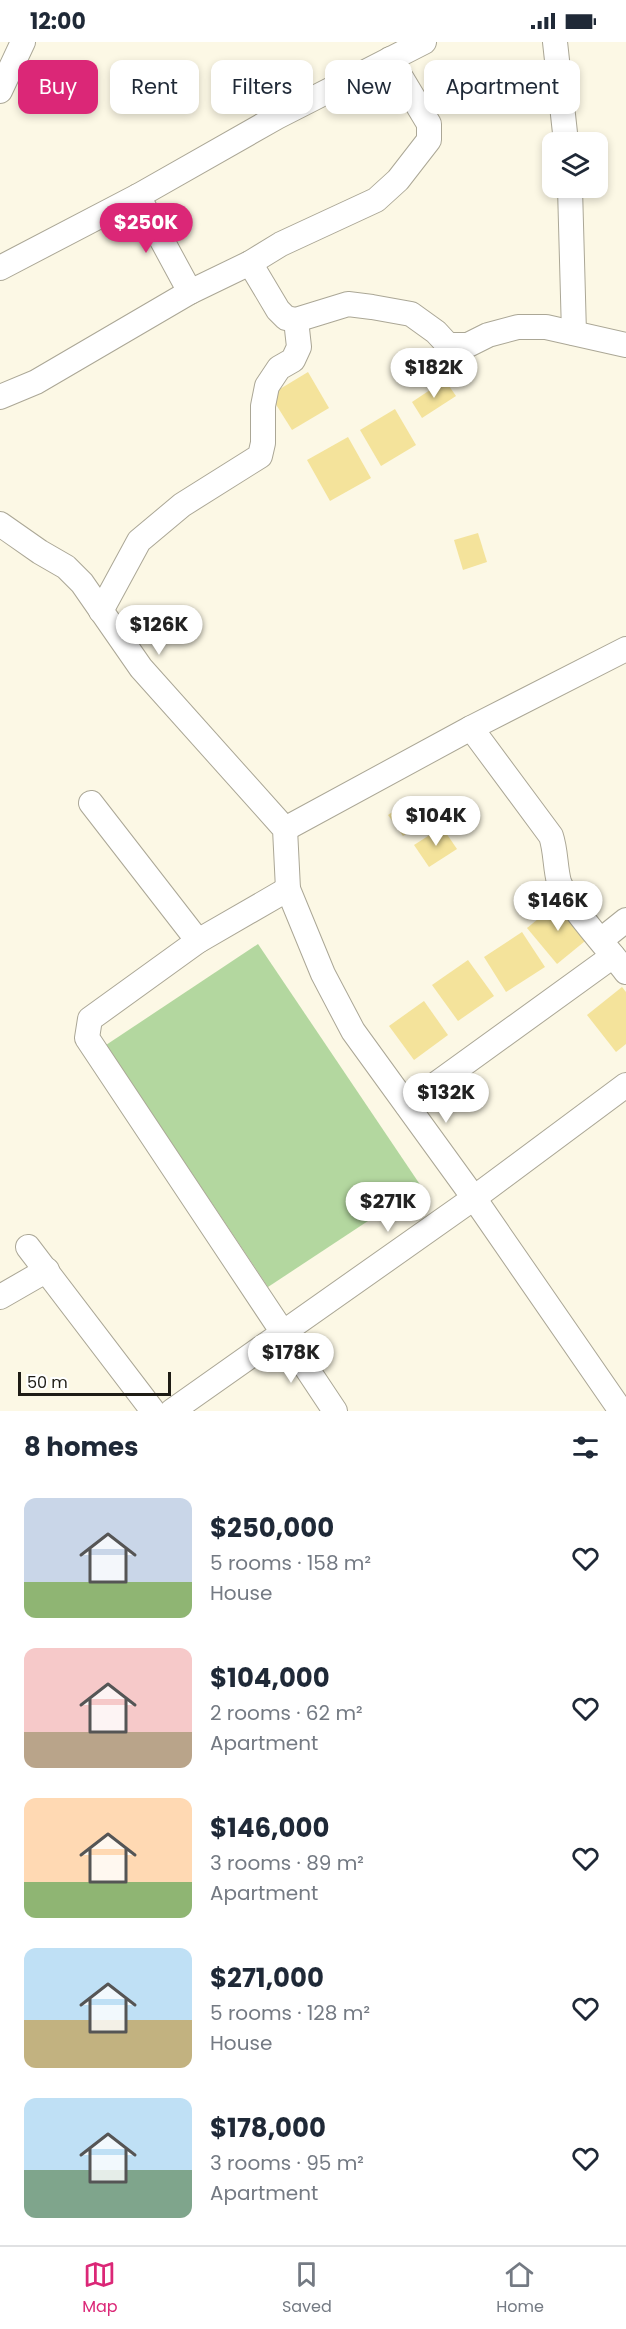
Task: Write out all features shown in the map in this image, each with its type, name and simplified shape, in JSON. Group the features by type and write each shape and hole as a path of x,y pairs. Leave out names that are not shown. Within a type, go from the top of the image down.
{"street":[{"path":"1,264 138,196 277,117 424,42"},
{"path":"555,42 565,132"},
{"path":"0,91 13,47"},
{"path":"0,397 36,382 190,292 250,263 281,244 376,200 398,180 429,141 429,124 390,59"},
{"path":"138,196 190,292"},
{"path":"570,198 574,333"},
{"path":"250,263 278,310 286,318 296,320 348,304 411,314 436,332 448,345 468,345 488,335 518,327 546,327 626,345"},
{"path":"101,611 139,541 182,505 260,456 263,442 263,406 267,386 279,368 293,360 299,347 296,320"},
{"path":"0,524 66,567 82,584 141,668 285,829 288,889 323,974 353,1031 474,1198 621,1411"},
{"path":"285,829 471,728 626,649"},
{"path":"471,728 551,836 556,849 559,882 613,956"},
{"path":"91,803 198,941"},
{"path":"288,889 198,941 90,1019 87,1038 334,1411"},
{"path":"407,1105 613,956 626,920"},
{"path":"171,1411 474,1198 626,1085"},
{"path":"28,1247 48,1270 153,1411"},
{"path":"0,1297 48,1270"}],"green space":[{"path":"258,944 421,1186 268,1287 106,1045"}],"building":[{"path":"308,372 329,408 292,430 270,395"},
{"path":"445,380 456,396 422,418 412,402"},
{"path":"395,409 416,445 381,466 360,430"},
{"path":"348,437 371,478 330,501 307,460"},
{"path":"478,533 487,562 463,570 454,540"},
{"path":"416,796 430,817 403,836 388,815"},
{"path":"442,827 457,849 429,867 414,845"},
{"path":"560,901 590,937 557,964 527,928"},
{"path":"522,932 545,967 506,992 484,957"},
{"path":"468,960 494,996 458,1021 432,985"},
{"path":"622,987 626,992 626,1044 616,1052 587,1015"},
{"path":"424,1001 448,1035 414,1060 389,1026"}]}
